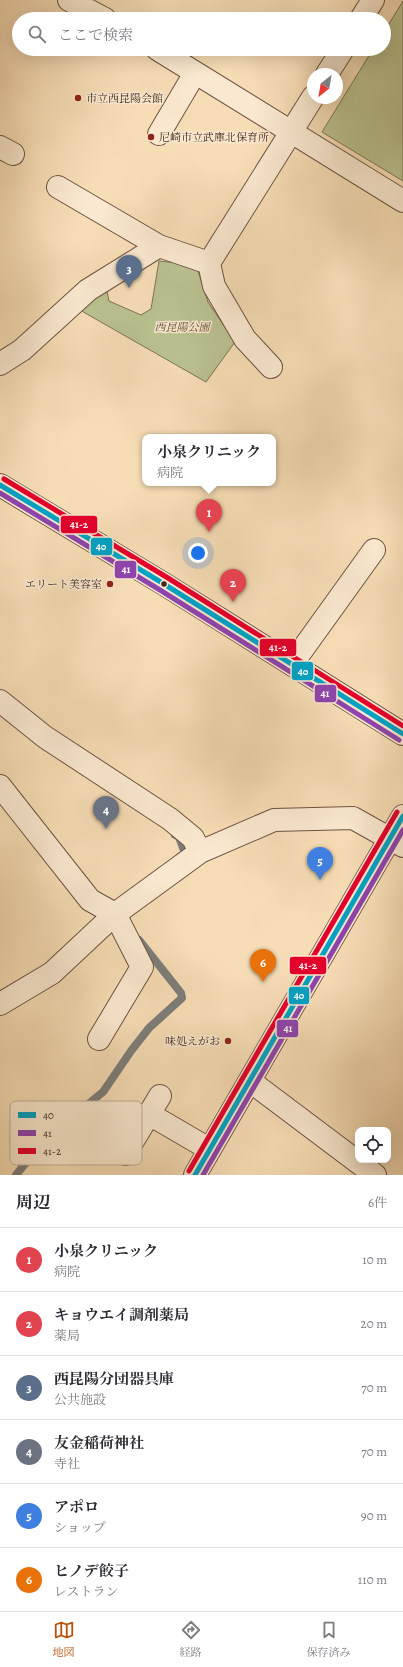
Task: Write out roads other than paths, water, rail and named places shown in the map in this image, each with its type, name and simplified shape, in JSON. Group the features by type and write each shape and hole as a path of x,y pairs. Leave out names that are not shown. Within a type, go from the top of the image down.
{"street":[{"path":"69,0 92,12"},
{"path":"366,12 373,0"},
{"path":"168,56 292,131 403,201"},
{"path":"331,68 339,56"},
{"path":"159,134 195,73"},
{"path":"271,367 245,339 214,286 209,263 309,104"},
{"path":"58,187 159,246 209,263"},
{"path":"0,364 22,350 88,290 159,246"},
{"path":"0,485 292,664 403,734"},
{"path":"292,664 374,550"},
{"path":"0,701 45,737 170,819 193,838 200,852"},
{"path":"0,786 90,900 115,914 142,967 99,1039"},
{"path":"195,1175 250,1081 397,842 403,816"},
{"path":"0,1004 52,973 115,914 200,852 274,820 353,818 397,842"},
{"path":"250,1081 375,1175"},
{"path":"142,1126 155,1105 210,1149"}],"waterway":[{"path":"175,835 179,837 185,853 179,857"},
{"path":"92,1101 103,1092 149,1028 182,998 181,993 139,940"},
{"path":"16,1175 24,1165"}],"place":[{"name":"市立西昆陽会館","path":"78,98"},
{"name":"尼崎市立武庫北保育所","path":"151,137"},
{"name":"西昆陽分団器具庫","path":"129,288"},
{"name":"小泉クリニック","path":"209,532"},
{"name":"エリート美容室","path":"110,584"},
{"name":"キョウエイ調剤薬局","path":"233,602"},
{"name":"友金稲荷神社","path":"106,829"},
{"name":"アポロ","path":"320,880"},
{"name":"ヒノデ餃子","path":"263,982"},
{"name":"味処えがお","path":"228,1041"}],"park label":[{"name":"西昆陽公園","path":"182,327"}]}
